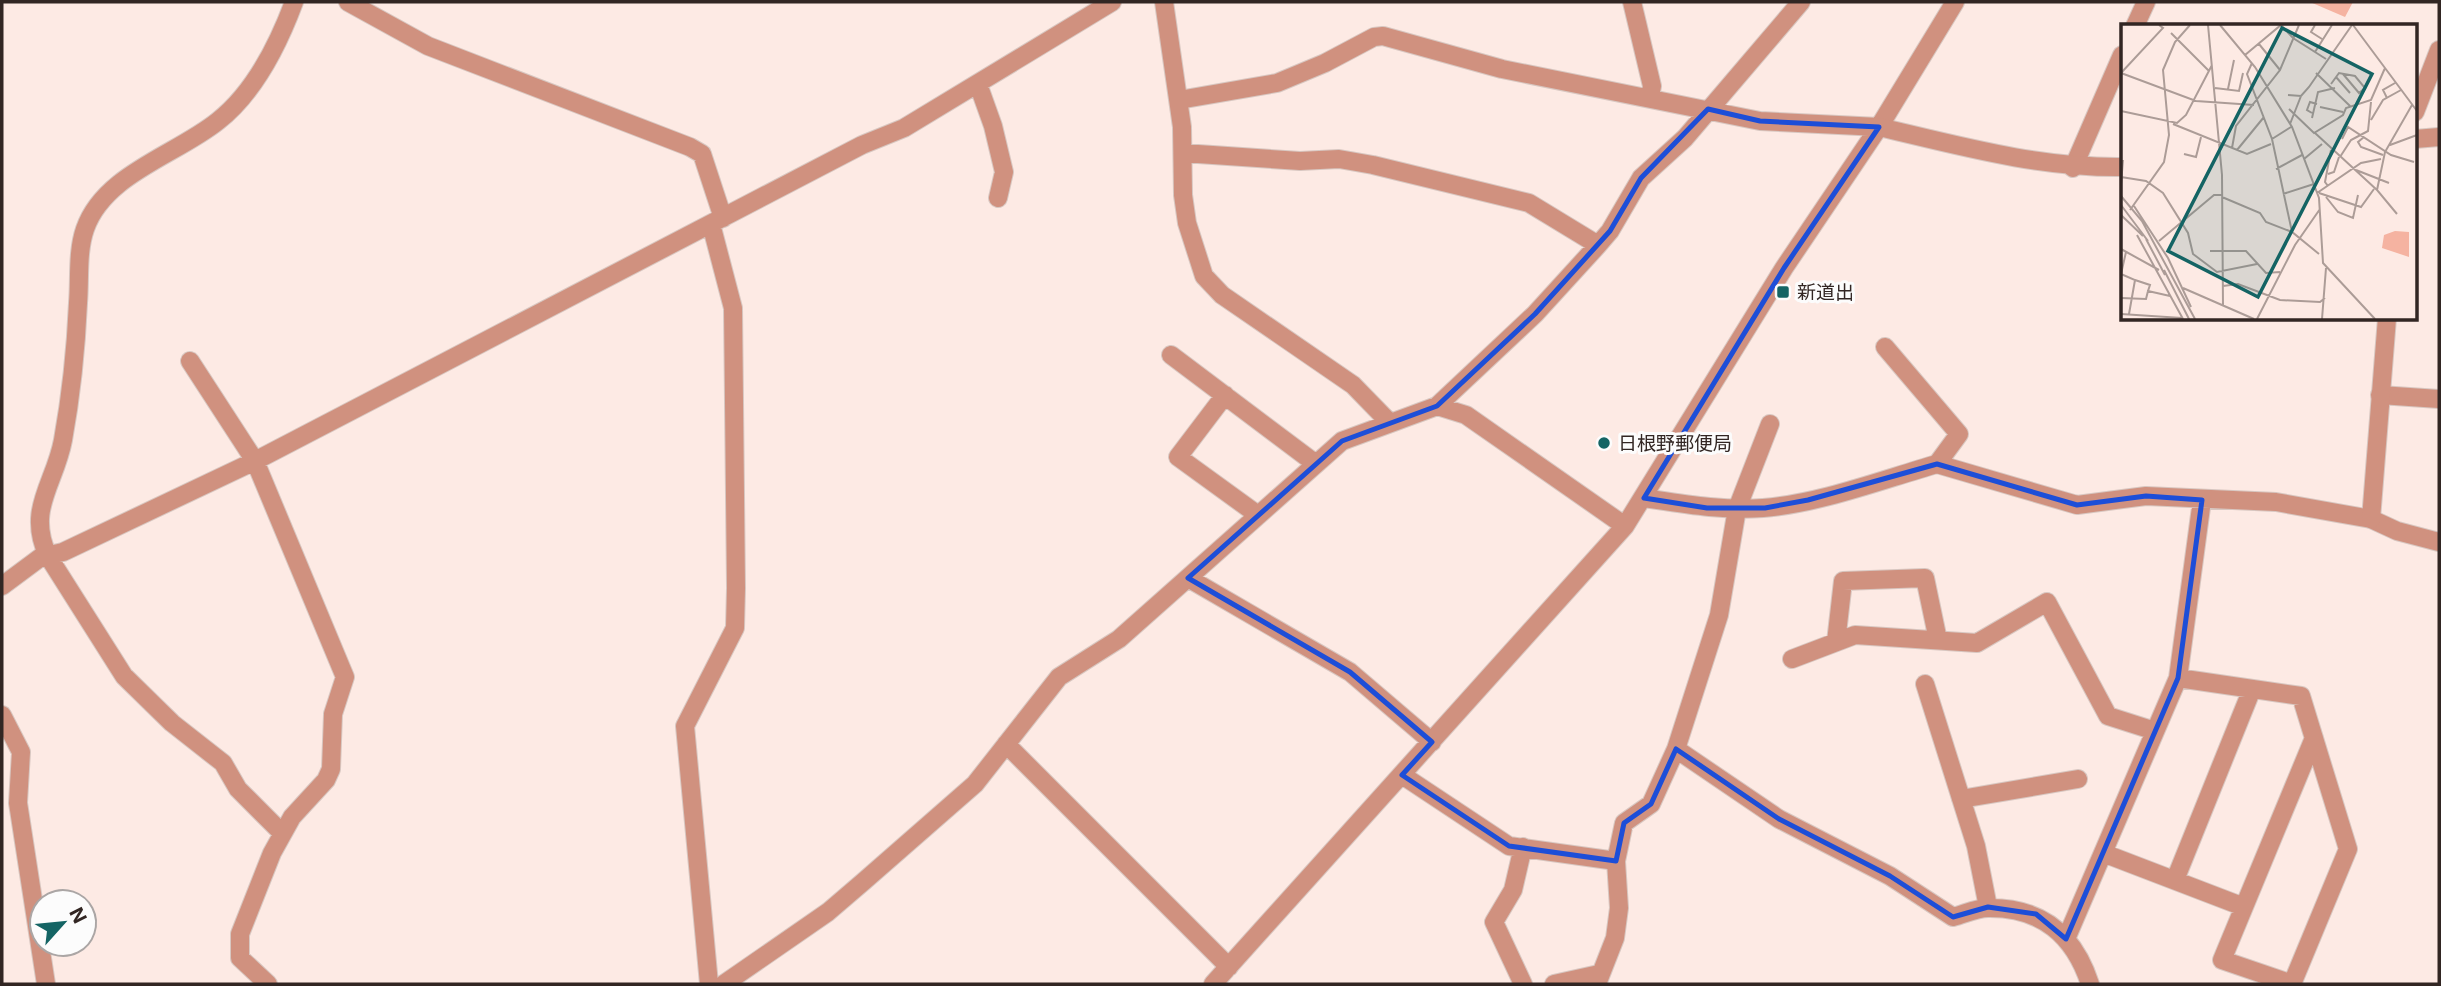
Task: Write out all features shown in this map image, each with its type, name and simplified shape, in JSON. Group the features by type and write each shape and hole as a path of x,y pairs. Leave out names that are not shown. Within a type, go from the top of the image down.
{"street":[{"path":"282,833 238,789 223,763 172,723 124,676 48,556 40,538 39,520 44,491 63,441 85,229 113,189 197,137 242,98 265,65 294,2"},
{"path":"348,2 428,46 690,146 702,154 733,308 736,588 734,628 685,726 709,984"},
{"path":"2,586 41,557 63,552 255,461 862,145 904,128 1112,2"},
{"path":"1164,2 1179,100 1187,223 1204,276 1222,295 1353,385 1390,423"},
{"path":"1632,2 1652,86 1650,97"},
{"path":"724,984 828,912 975,784 1059,677 1119,639 1342,441 1437,406 1535,314 1610,231 1641,178 1685,138 1801,2"},
{"path":"1213,984 1625,526 1784,268 1879,127 1955,2"},
{"path":"2137,24 2146,2"},
{"path":"1179,100 1277,83 1374,37 1383,36 1515,72 1760,121 1879,127 2036,163 2073,167 2121,167"},
{"path":"2416,109 2439,50"},
{"path":"2073,167 2121,59"},
{"path":"978,84 993,125 1004,172 998,198"},
{"path":"2416,139 2439,137"},
{"path":"1183,153 1300,161 1339,159 1373,165 1529,203 1598,244"},
{"path":"2371,519 2387,320"},
{"path":"1885,347 1959,434 1937,464"},
{"path":"1171,355 1316,464"},
{"path":"190,362 255,461 345,677 333,714 331,769 326,780 282,833 240,934 238,948 247,966 268,984"},
{"path":"1225,396 1178,457 1258,515"},
{"path":"2381,396 2439,399"},
{"path":"1437,406 1466,415 1625,526"},
{"path":"1554,984 1598,979 1615,938 1619,908 1616,862 1624,823 1651,804 1676,749 1719,615 1737,509 1770,425"},
{"path":"1644,498 1737,509 1765,508 1808,500 1937,464 2077,505 2146,496 2276,502 2371,519 2397,531 2439,542"},
{"path":"2066,939 2178,678 2202,500"},
{"path":"1188,578 1350,672 1432,742"},
{"path":"1836,642 1843,581 1926,578 1938,640"},
{"path":"1791,660 1855,635 1977,643 2047,602 2108,716 2155,731"},
{"path":"2178,678 2301,696 2314,738 2348,849 2292,984 2222,960 2314,738"},
{"path":"1925,684 1976,846 1988,907"},
{"path":"2175,880 2252,689"},
{"path":"2,715 21,752 18,803 46,984"},
{"path":"1006,744 1229,967"},
{"path":"1676,749 1779,820 1890,876 1953,917 1988,907 2036,914 2066,939 2085,967 2090,984"},
{"path":"1402,775 1509,846 1616,862"},
{"path":"1961,799 2078,779"},
{"path":"1523,847 1513,890 1494,922 1523,984"},
{"path":"2103,853 2244,907"}],"highlighted area":[{"path":"1708,109 1760,121 1879,127 1784,268 1644,498 1707,508 1765,508 1808,500 1937,464 2077,505 2146,496 2202,500 2178,678 2066,939 2036,914 1988,907 1953,917 1890,876 1779,819 1676,749 1651,804 1624,823 1616,861 1509,846 1402,775 1432,742 1350,672 1188,578 1342,441 1437,406 1535,314 1610,231 1641,178"}],"shaded area":[{"path":"2310,2 2353,2 2345,17"}],"place":[{"name":"新道出","path":"1783,292"},
{"name":"日根野郵便局","path":"1604,443"}]}
